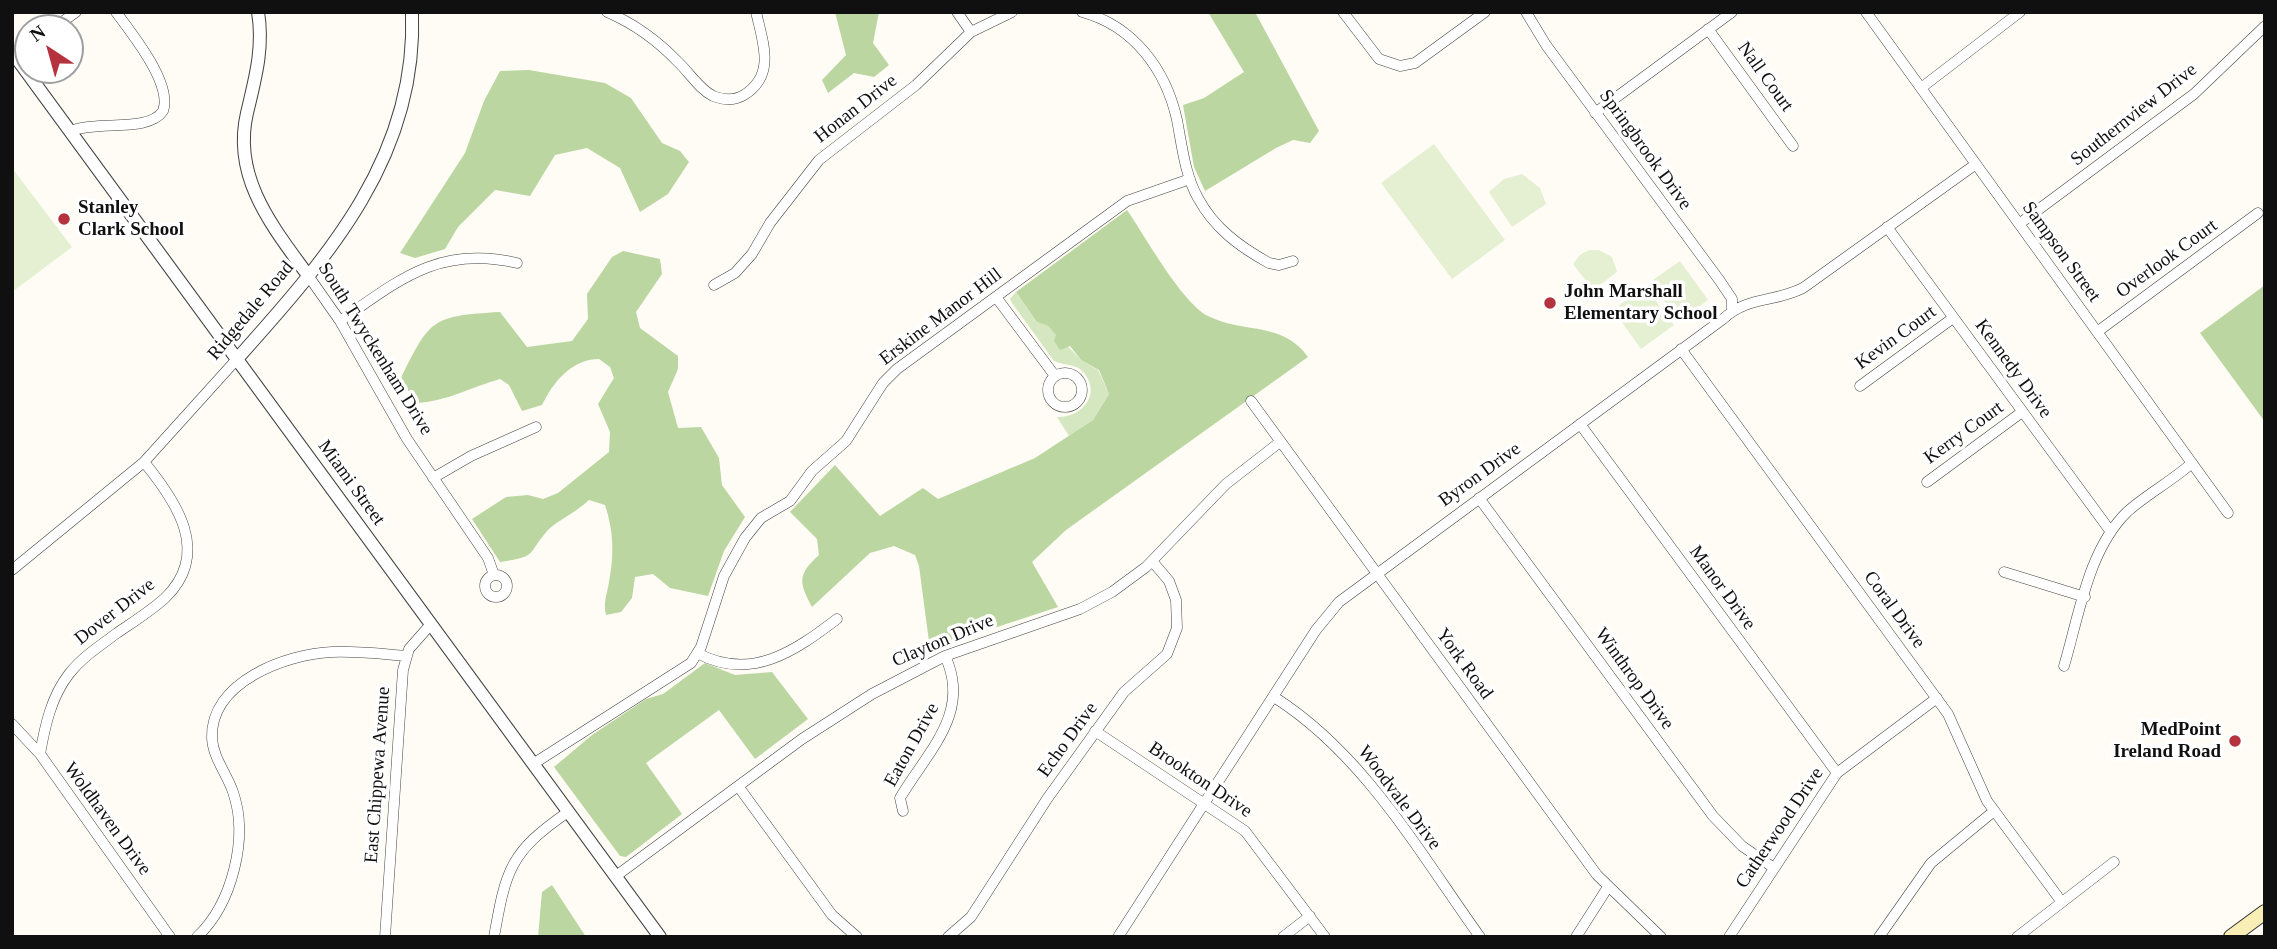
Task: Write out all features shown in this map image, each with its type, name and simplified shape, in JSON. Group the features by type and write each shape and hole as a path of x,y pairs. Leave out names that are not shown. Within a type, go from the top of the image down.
{"main road":[{"path":"2231,937 2265,912"}],"street":[{"path":"71,131 96,124 147,124 163,111 164,91 146,55 116,12"},
{"name":"South Twyckenham Drive","path":"258,12 261,44 246,117 243,150 250,184 265,216 340,321 388,407 488,558 494,575"},
{"name":"Ridgedale Road","path":"12,570 144,462 237,359 357,209 386,159 399,121 408,82 412,12"},
{"path":"607,12 653,38 708,93 728,99 742,97 756,87 765,72 765,54 756,12"},
{"path":"957,12 971,32"},
{"name":"Honan Drive","path":"714,285 735,273 752,254 770,223 819,160 916,85 971,32 1012,12"},
{"path":"1343,12 1373,52 1392,65 1409,66 1485,12"},
{"name":"Springbrook Drive","path":"1526,12 1595,113 1720,281 1732,299 1732,308"},
{"path":"1595,113 1732,12"},
{"name":"Sampson Street","path":"1866,12 2228,513"},
{"path":"1921,88 2020,12"},
{"path":"1085,13 1115,26 1136,42 1161,73 1171,97 1190,179 1199,200 1225,233 1269,263 1279,265 1293,261"},
{"name":"Southernview Drive","path":"2019,224 2194,94 2265,26"},
{"name":"Nall Court","path":"1708,30 1793,146"},
{"name":"Miami Street","path":"13,56 71,131 660,937"},
{"name":"Byron Drive","path":"1118,937 1325,617 1376,572 1723,319 1732,308 1784,296 1803,288 1976,164"},
{"name":"Erskine Manor Hill","path":"533,764 676,674 698,653 724,576 752,528 790,501 812,471 846,441 876,392 897,369 1127,201 1190,179"},
{"name":"Overlook Court","path":"2097,332 2258,213"},
{"name":"Kennedy Drive","path":"1887,227 2111,532"},
{"path":"340,321 400,279 435,262 474,257 517,263"},
{"path":"996,297 1055,376"},
{"name":"Kevin Court","path":"1860,386 1953,318"},
{"name":"Coral Drive","path":"1681,349 1937,698 1958,733 1972,774 1994,811 2061,901"},
{"name":"York Road","path":"1251,401 1608,887 1661,937"},
{"name":"Kerry Court","path":"1927,482 2022,412"},
{"name":"Manor Drive","path":"1580,424 1837,773"},
{"path":"433,478 471,456 536,427"},
{"name":"Clayton Drive","path":"616,876 838,715 945,656 1088,606 1126,584 1152,561 1226,484 1280,442"},
{"name":"Dover Drive","path":"40,754 49,714 66,677 84,658 166,597 182,572 187,544 182,515 144,462"},
{"path":"2064,666 2102,545 2129,511 2192,463"},
{"name":"Winthrop Drive","path":"1479,498 1713,816 1742,846 1774,868"},
{"name":"Echo Drive","path":"948,937 971,917 1096,731 1132,683 1167,654 1175,635 1178,610 1174,593 1152,561"},
{"path":"2004,572 2085,597"},
{"path":"698,653 727,665 770,659 803,645 837,619"},
{"name":"East Chippewa Avenue","path":"385,937 401,685 407,656 416,638 431,624"},
{"path":"197,937 211,921 223,899 239,836 234,795 217,758 212,737 215,718 230,693 254,676 303,656 331,652 407,656"},
{"name":"Eaton Drive","path":"903,811 900,798 954,706 955,687 945,656"},
{"name":"Woodvale Drive","path":"1273,697 1311,723 1357,768 1480,937"},
{"name":"Catherwood Drive","path":"1729,937 1837,773 1937,698"},
{"name":"Woldhaven Drive","path":"12,724 40,754 170,937"},
{"name":"Brookton Drive","path":"1096,731 1205,802 1252,839 1325,937"},
{"path":"738,786 832,915 857,937"},
{"path":"1878,937 1931,863 1994,811"},
{"path":"494,937 504,884 513,861 530,840 568,812"},
{"path":"2017,937 2113,862"},
{"path":"1576,937 1608,887"},
{"path":"1283,937 1310,916"}],"green space":[{"path":"835,12 879,12 873,43 889,65 874,77 854,73 828,93 822,80 846,55"},
{"path":"1208,12 1255,12 1319,131 1310,143 1293,140 1205,191 1194,167 1183,105 1204,98 1244,72"},
{"path":"529,70 605,83 631,98 662,143 680,151 689,162 668,194 640,212 620,168 587,148 555,155 530,196 495,190 458,227 445,249 415,258 400,253 465,153 484,101 500,71"},
{"path":"1434,144 1505,240 1452,279 1381,183"},
{"path":"12,168 72,247 12,292"},
{"path":"1522,174 1540,188 1546,204 1512,227 1489,192 1504,179"},
{"path":"1127,210 1176,284 1198,309 1222,321 1287,338 1308,357 1066,530 1032,562 1058,607 930,649 919,566 915,555 894,546 870,553 812,607 802,579 807,568 819,555 817,539 790,512 835,465 880,516 923,488 938,499 1035,458 1093,420 1109,394 1099,370 1081,360 1070,346 1060,350 1054,341 1056,335 1048,326 1037,322 1016,292"},
{"path":"1589,250 1599,250 1612,257 1617,272 1593,290 1573,264 1580,255"},
{"path":"623,251 660,259 662,274 636,312 640,328 678,356 678,369 668,392 678,428 701,427 719,458 722,485 745,517 724,551 708,596 670,588 653,574 635,577 632,598 621,612 606,615 612,544 605,505 589,500 548,530 527,556 500,562 472,519 506,497 528,495 543,499 558,493 609,452 610,432 598,404 614,378 610,367 599,359 572,367 558,380 542,405 522,411 509,385 500,379 449,397 418,403 400,380 427,333 446,319 459,316 500,312 527,347 572,341 588,319 587,294 612,257"},
{"path":"1680,261 1708,300 1679,321 1650,282"},
{"path":"2265,285 2265,422 2200,333"},
{"path":"1645,286 1674,325 1641,349 1613,310"},
{"path":"1016,292 1037,322 1048,326 1081,360 1098,370 1109,394 1093,420 1069,436 1057,417 1074,414 1086,404 1090,397 1089,381 1077,368 1054,361 1012,303 1010,299"},
{"path":"705,663 735,675 772,672 808,719 755,759 719,710 646,763 682,814 626,857 620,856 554,767 592,735 646,699 663,694"},
{"path":"552,885 586,937 538,937 542,892"}],"place":[{"name":"Stanley Clark School","path":"64,219"},
{"name":"John Marshall Elementary School","path":"1550,303"},
{"name":"MedPoint Ireland Road","path":"2235,741"}]}
